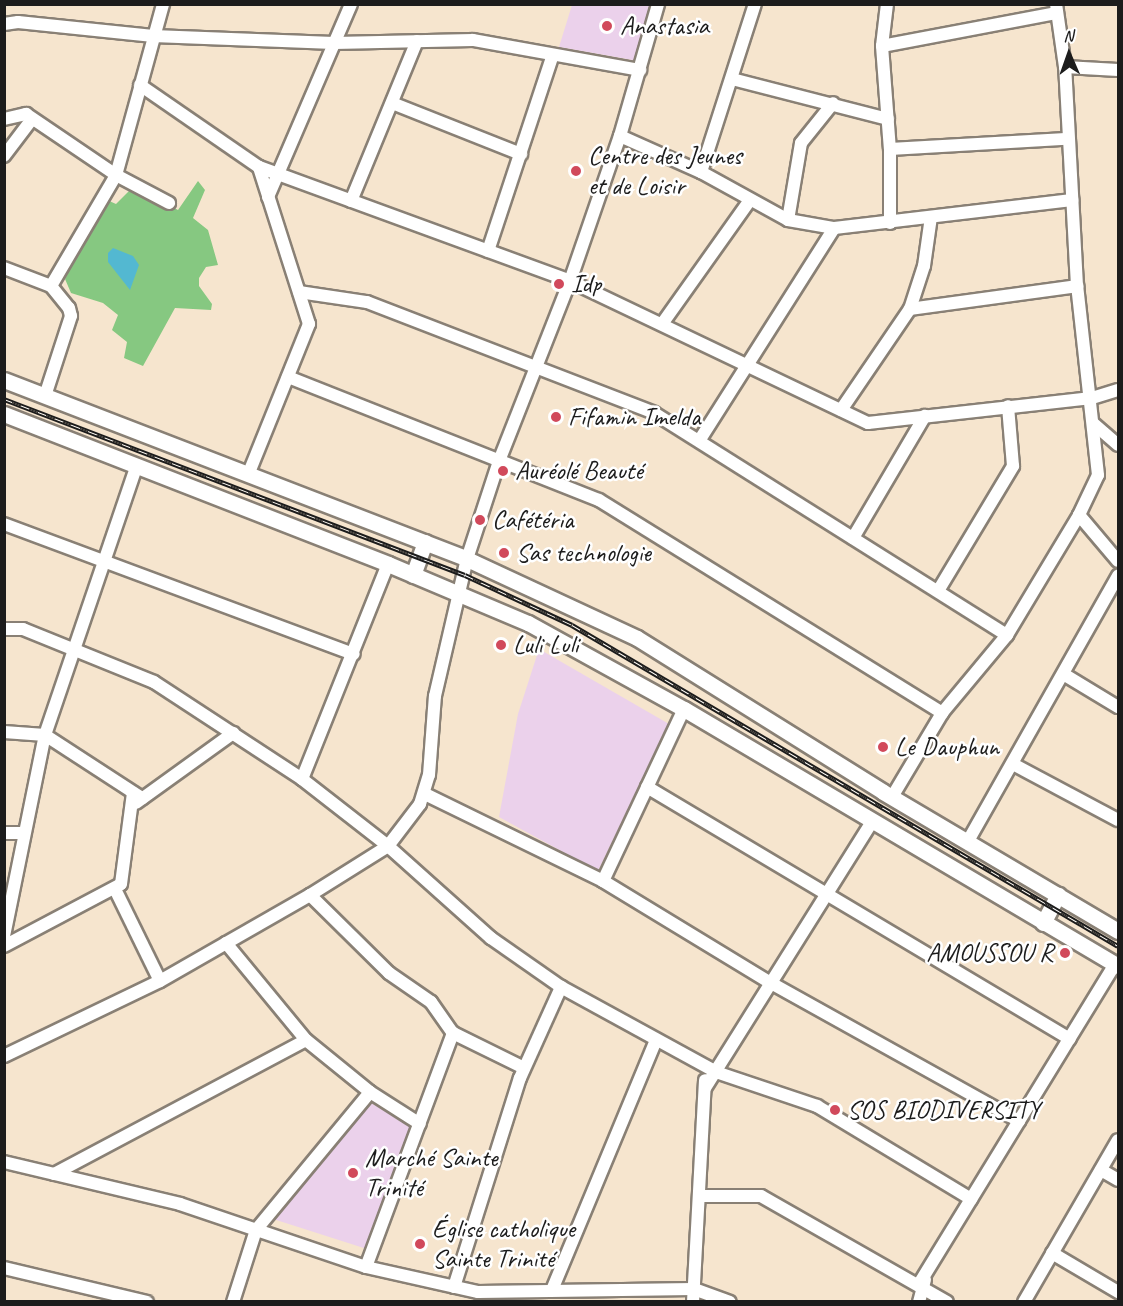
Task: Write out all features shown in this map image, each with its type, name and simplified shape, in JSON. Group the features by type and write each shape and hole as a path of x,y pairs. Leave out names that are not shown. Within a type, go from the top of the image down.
{"main road":[{"path":"4,380 467,559 637,638 892,797 1119,931"},
{"path":"4,414 388,564 528,623 684,709 1117,965"},
{"path":"413,575 425,542"},
{"path":"1043,923 1058,895"}],"street":[{"path":"51,286 116,176 163,4"},
{"path":"268,197 351,4"},
{"path":"4,1056 160,981 310,895 388,846 425,794 435,696 461,594 467,559 499,461 570,281 620,136 658,4"},
{"path":"701,172 755,4"},
{"path":"887,4 882,46 890,149 890,224"},
{"path":"882,46 1057,9 1065,67 1066,140 1077,286 1092,398 1098,475 1079,515 1007,634 942,713 892,797"},
{"path":"4,24 18,22 153,36 334,43 472,40 640,70"},
{"path":"351,201 417,41"},
{"path":"489,251 553,56"},
{"path":"1065,67 1119,70"},
{"path":"732,79 888,119"},
{"path":"140,85 259,167 570,281 868,423 1092,398 1119,390"},
{"path":"392,103 521,154"},
{"path":"788,220 801,143 832,103"},
{"path":"4,119 26,114 116,176 169,203"},
{"path":"4,156 32,119"},
{"path":"620,136 701,172 788,220 834,228 890,224 1072,200"},
{"path":"890,149 1066,140"},
{"path":"248,475 309,324 259,167"},
{"path":"662,324 750,201"},
{"path":"841,410 910,309 924,266 930,217"},
{"path":"699,441 834,228"},
{"path":"4,268 51,286 66,300 71,316 45,396"},
{"path":"910,309 1077,286"},
{"path":"299,292 367,302 654,413 1007,634"},
{"path":"288,377 599,500 942,713"},
{"path":"938,591 1013,466 1008,406"},
{"path":"853,538 925,416"},
{"path":"1094,424 1119,445"},
{"path":"4,936 45,735 137,465"},
{"path":"1079,515 1119,561"},
{"path":"4,524 354,654"},
{"path":"302,779 354,654 388,564"},
{"path":"968,841 1065,675 1119,576"},
{"path":"4,629 24,629 154,682 302,779 388,846 491,938 561,987 655,1042 711,1069 817,1106 971,1199"},
{"path":"1065,675 1119,707"},
{"path":"603,881 684,709"},
{"path":"4,732 45,735 136,799"},
{"path":"4,946 121,884 136,799 233,732"},
{"path":"1013,764 1119,820"},
{"path":"647,787 1069,1039"},
{"path":"425,794 603,881 771,983 1019,1121"},
{"path":"693,1295 705,1088 711,1069 771,983 872,822"},
{"path":"4,833 24,833"},
{"path":"115,889 160,981"},
{"path":"310,895 389,973 431,1002 453,1033 524,1068"},
{"path":"226,943 306,1040 370,1092 420,1124"},
{"path":"919,1302 921,1286 927,1270 1117,965"},
{"path":"454,1287 524,1068 561,987"},
{"path":"366,1267 453,1033"},
{"path":"54,1174 306,1040"},
{"path":"552,1290 655,1042"},
{"path":"233,1302 256,1230 370,1092"},
{"path":"1024,1302 1119,1140"},
{"path":"4,1162 158,1198 366,1267 478,1292 552,1290 693,1295 729,1302"},
{"path":"1101,1170 1119,1180"},
{"path":"699,1196 761,1196 947,1302"},
{"path":"1052,1253 1119,1292"},
{"path":"4,1268 143,1301"}],"shaded area":[{"name":"Anastasia","path":"572,5 654,5 638,61 559,47"},
{"path":"539,649 669,724 598,871 499,817 518,714"},
{"name":"Marché Sainte Trinité","path":"371,1103 414,1127 370,1250 270,1218"}],"green space":[{"path":"198,181 205,190 193,218 208,230 218,265 206,267 199,278 199,286 212,304 211,310 175,308 143,366 124,358 127,342 112,330 118,315 103,303 71,293 65,279 92,222 107,200 116,204 133,187 178,210"}],"water":[{"path":"113,248 133,256 139,265 130,290 108,262 108,253"}],"railway":[{"path":"4,399 465,575 572,625 1118,946"}],"place":[{"name":"Anastasia","path":"607,26"},
{"name":"Centre des Jeunes et de Loisir","path":"576,171"},
{"name":"Idp","path":"559,284"},
{"name":"Fifamin Imelda","path":"556,417"},
{"name":"Auréolé Beauté","path":"503,471"},
{"name":"Cafétéria","path":"480,520"},
{"name":"Sas technologie","path":"504,553"},
{"name":"Luli Luli","path":"501,645"},
{"name":"Le Dauphun","path":"883,747"},
{"name":"AMOUSSOU R","path":"1065,953"},
{"name":"SOS BIODIVERSITY","path":"835,1110"},
{"name":"Marché Sainte Trinité","path":"353,1173"},
{"name":"Église catholique Sainte Trinité","path":"420,1244"}]}
